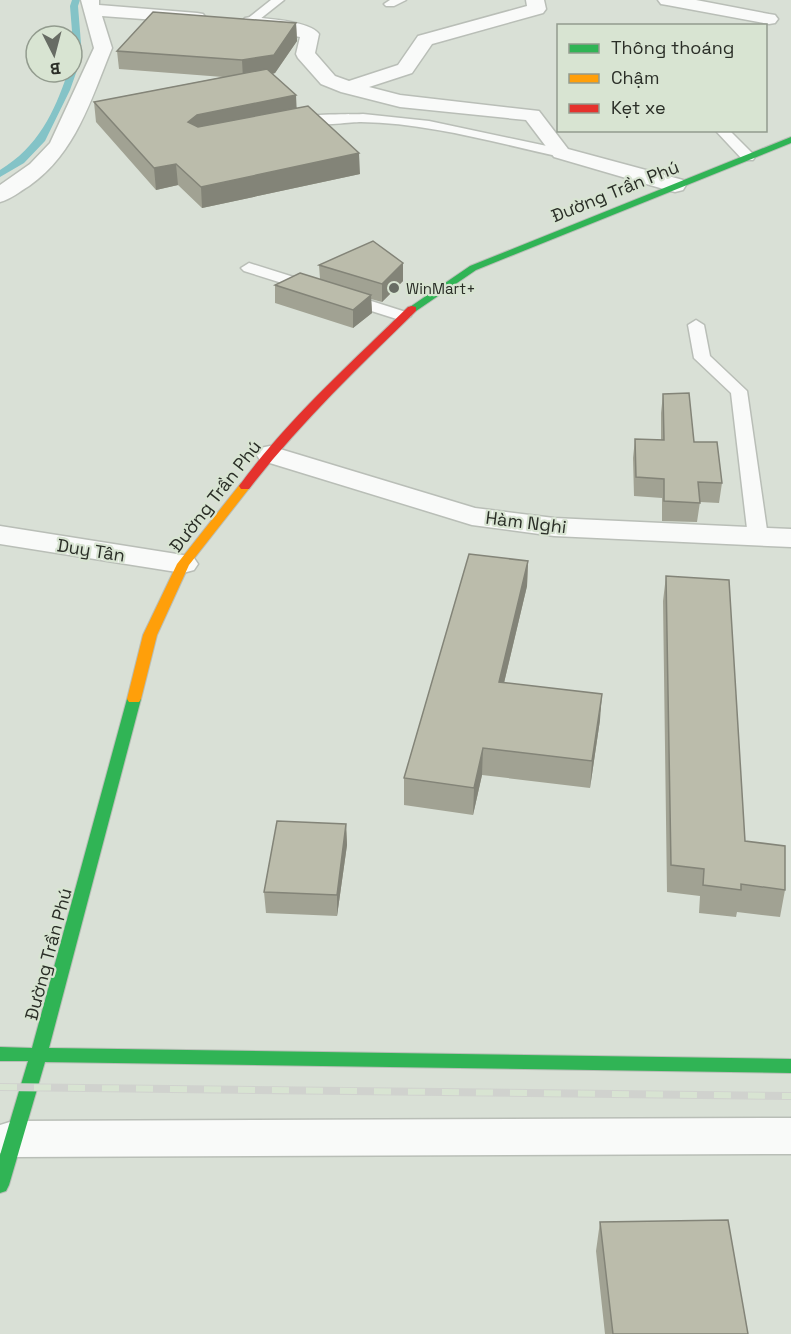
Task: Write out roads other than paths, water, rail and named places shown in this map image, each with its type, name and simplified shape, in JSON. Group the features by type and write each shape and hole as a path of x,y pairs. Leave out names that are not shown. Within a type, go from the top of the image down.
{"street":[{"path":"348,88 405,69 425,40 537,9 535,0"},
{"path":"667,0 776,17"},
{"path":"0,195 35,172 59,147 101,55 103,41 91,5 250,21 291,28 310,34 305,54 328,80 348,88 400,101 532,115 561,153 675,185"},
{"name":"Đường Trần Phú","path":"0,1185 10,1128 39,1054 114,781 150,634 183,564 270,454 403,316 432,294 473,268 791,140"},
{"name":"Hàm Nghi","path":"270,454 472,516 554,527 791,538"},
{"name":"Duy Tân","path":"0,535 183,564"},
{"path":"0,1054 791,1066"},
{"path":"10,1128 791,1136"}],"lane":[{"path":"250,21 278,0"},
{"path":"280,126 315,120 370,117 452,129 561,153"},
{"path":"723,132 748,157"},
{"path":"249,268 403,316"},
{"path":"696,325 702,358 739,391 758,537"}],"waterway":[{"path":"0,174 21,161 42,139 66,90 78,56 74,6 76,0"}],"railway":[{"path":"0,1087 791,1096"}],"place":[{"name":"WinMart+","path":"394,288"}]}
